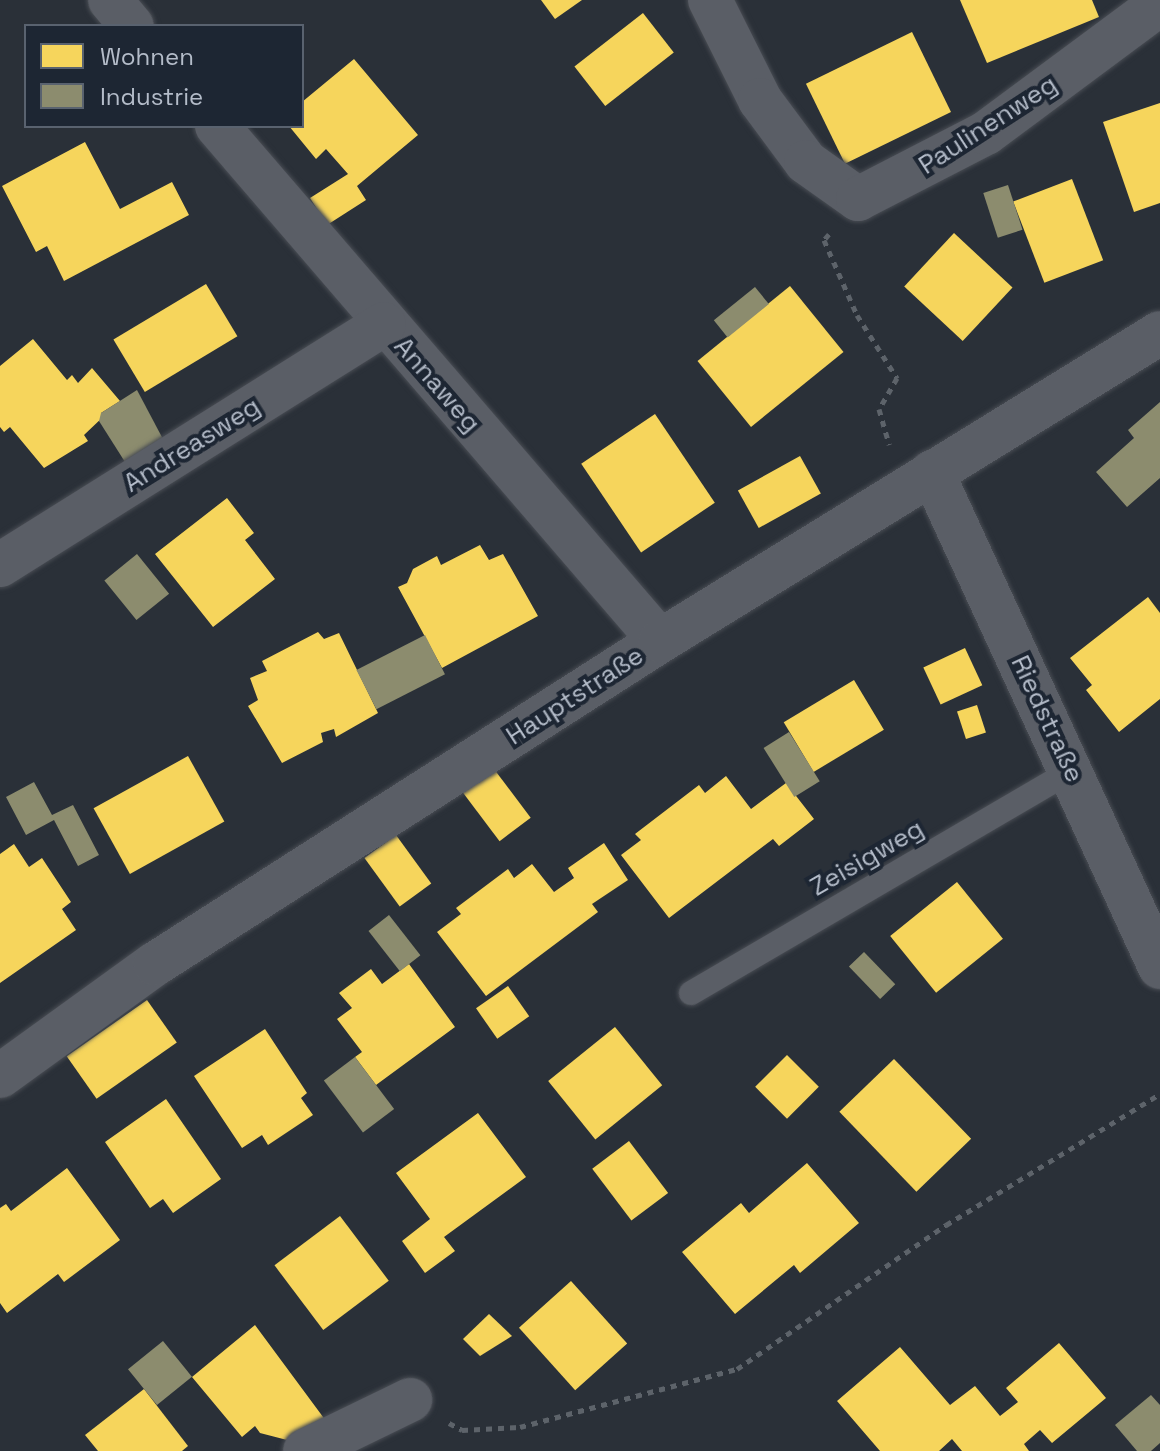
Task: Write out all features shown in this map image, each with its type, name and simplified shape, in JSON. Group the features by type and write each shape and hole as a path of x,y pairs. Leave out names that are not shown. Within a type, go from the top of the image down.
{"street":[{"path":"110,0 130,24"},
{"path":"710,0 760,100 806,162 858,199"},
{"name":"Paulinenweg","path":"858,199 986,133 1160,4"},
{"name":"Annaweg","path":"219,128 384,324 660,641"},
{"name":"Andreasweg","path":"0,565 384,324"},
{"name":"Hauptstraße","path":"0,1076 155,964 660,641 1160,333"},
{"name":"Riedstraße","path":"917,480 1071,771 1160,967"},
{"path":"305,1451 410,1400"}],"lane":[{"name":"Zeisigweg","path":"691,993 1071,771"}],"path":[{"path":"858,199 824,240 857,315 897,378 879,409 917,480"},
{"path":"410,1400 462,1430 520,1427 737,1369 946,1225 1160,1094"}],"building: Wohnen":[{"path":"541,0 582,0 555,19"},
{"path":"960,0 1092,0 1099,17 987,63"},
{"path":"643,13 674,52 605,106 574,67"},
{"path":"912,32 951,112 845,164 806,84"},
{"path":"354,59 418,135 357,186 366,200 327,225 310,198 348,174 326,149 316,159 291,128 304,128 304,100"},
{"path":"1160,103 1160,203 1134,212 1103,122"},
{"path":"85,142 120,209 172,182 189,215 64,281 47,246 36,252 2,186"},
{"path":"1072,179 1103,260 1044,283 1013,202"},
{"path":"954,233 1013,288 963,341 904,286"},
{"path":"206,284 237,336 145,392 113,340"},
{"path":"790,286 843,352 751,427 698,361"},
{"path":"33,339 67,380 72,375 78,383 92,368 120,401 101,413 104,416 84,435 88,441 44,468 10,427 4,432 0,427 0,366"},
{"path":"655,414 715,503 641,552 581,464"},
{"path":"800,456 821,494 759,528 738,490"},
{"path":"227,498 254,533 245,540 275,579 213,627 155,554"},
{"path":"480,545 489,560 503,554 538,616 442,668 398,587 407,583 413,569 437,556 441,565"},
{"path":"1148,597 1160,613 1160,699 1119,732 1086,690 1092,685 1070,658"},
{"path":"318,632 324,639 339,633 378,713 336,737 334,729 321,733 323,742 282,763 248,706 258,700 250,678 267,671 262,661"},
{"path":"965,648 982,685 941,705 923,667"},
{"path":"854,680 884,730 814,772 784,722"},
{"path":"977,705 986,733 966,739 957,711"},
{"path":"188,756 224,822 130,874 94,808"},
{"path":"494,769 531,818 500,841 463,792"},
{"path":"726,776 751,809 786,783 814,819 779,846 773,839 669,918 621,855 641,840 635,834 699,785 705,793"},
{"path":"396,835 431,884 400,906 364,858"},
{"path":"604,843 628,880 592,904 598,912 486,996 437,932 461,914 456,908 508,869 514,878 532,864 554,892 574,878 568,868"},
{"path":"14,844 29,867 42,858 71,902 62,909 76,930 0,983 0,854"},
{"path":"957,882 1003,939 936,993 890,936"},
{"path":"409,964 455,1027 376,1085 355,1057 362,1052 337,1019 352,1008 339,993 371,969 382,984"},
{"path":"508,986 529,1016 497,1039 476,1008"},
{"path":"147,1000 177,1043 97,1099 67,1056"},
{"path":"615,1027 662,1085 595,1139 548,1081"},
{"path":"265,1029 307,1093 301,1098 313,1115 268,1145 262,1135 242,1148 194,1076"},
{"path":"787,1055 819,1087 787,1119 755,1087"},
{"path":"894,1059 971,1139 916,1192 839,1112"},
{"path":"166,1099 221,1179 173,1213 163,1199 150,1208 105,1142"},
{"path":"478,1113 526,1177 444,1237 455,1251 425,1273 402,1241 430,1219 396,1173"},
{"path":"629,1141 668,1193 631,1221 592,1169"},
{"path":"807,1163 859,1223 800,1273 794,1265 735,1314 682,1252 741,1203 749,1213"},
{"path":"67,1168 120,1240 64,1282 58,1274 7,1313 0,1303 0,1208 6,1204 11,1211"},
{"path":"340,1216 389,1281 323,1330 275,1265"},
{"path":"571,1281 627,1343 575,1390 519,1328"},
{"path":"489,1314 512,1336 480,1356 463,1339"},
{"path":"255,1325 326,1421 287,1440 260,1433 255,1426 242,1437 192,1377"},
{"path":"1059,1343 1106,1398 1052,1443 1040,1430 1024,1444 1029,1451 962,1451 952,1439 939,1451 880,1451 837,1401 900,1347 950,1405 975,1386 1000,1416 1018,1402 1006,1388"},
{"path":"144,1389 188,1446 182,1451 98,1451 85,1435"}],"building: Industrie":[{"path":"1008,185 1023,230 998,238 983,193"},
{"path":"755,287 769,304 728,337 714,320"},
{"path":"137,390 164,441 125,462 99,421 101,413"},
{"path":"1160,402 1160,478 1127,507 1096,472 1134,438 1128,430"},
{"path":"137,554 169,594 136,620 104,580"},
{"path":"425,635 445,674 376,709 356,670"},
{"path":"789,732 820,781 794,797 764,748"},
{"path":"34,782 52,815 73,805 99,855 78,866 54,820 26,835 6,797"},
{"path":"389,915 420,955 400,971 369,931"},
{"path":"864,952 895,984 880,999 849,967"},
{"path":"355,1057 394,1109 363,1132 324,1080"},
{"path":"163,1341 192,1377 157,1405 128,1369"},
{"path":"1151,1395 1160,1405 1160,1443 1151,1451 1137,1451 1115,1425"}]}
